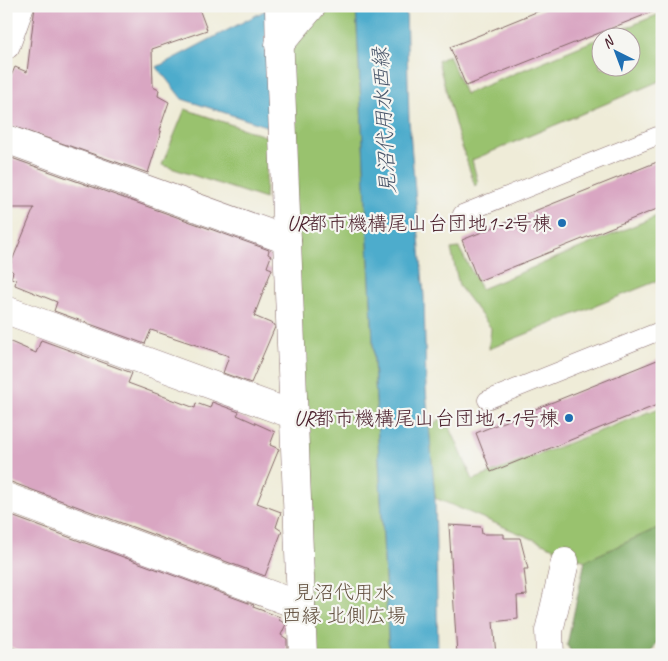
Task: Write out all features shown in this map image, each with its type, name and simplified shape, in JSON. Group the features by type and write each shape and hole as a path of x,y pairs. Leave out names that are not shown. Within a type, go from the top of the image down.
{"street":[{"path":"6,45 20,6"},
{"path":"279,6 286,240 303,655"},
{"path":"279,46 312,6"},
{"path":"6,139 286,240"},
{"path":"6,310 294,415"},
{"path":"6,497 301,606"},
{"path":"550,655 548,631 564,562"}],"lane":[{"path":"462,214 662,134"},
{"path":"487,400 662,330"}],"green space":[{"name":"見沼代用水 西縁 北側広場","path":"328,6 356,6 389,655 303,655 280,59"},
{"path":"662,13 662,80 472,160 478,183 475,186 458,135 438,61 449,55 465,94 590,42 590,78 640,78 640,28 625,28"},
{"path":"185,109 268,137 265,199 162,165"},
{"path":"662,214 662,279 489,349 491,328 459,286 451,249 459,248 481,289"},
{"path":"662,407 662,526 585,561 435,498 429,427 445,416 473,480"},
{"path":"662,526 662,634 650,655 573,655 567,645 585,561"}],"water":[{"name":"見沼代用水西縁","path":"356,6 406,6 409,120 424,296 426,389 435,498 438,655 389,655"},
{"path":"266,10 272,128 182,99 157,67"}],"building":[{"path":"35,6 198,6 207,30 152,49 153,87 159,90 158,96 169,102 148,173 6,124 6,87 15,67 27,72"},
{"path":"551,6 661,6 662,8 612,28 590,28 590,37 466,86 450,47"},
{"path":"6,156 269,250 268,254 271,256 267,267 272,269 254,316 275,325 275,327 251,383 223,373 229,356 151,330 145,344 54,311 57,302 15,285 16,280 11,278 13,272 9,268 34,208 6,208"},
{"name":"UR都市機構尾山台団地1-2号棟","path":"662,160 662,207 478,281 462,240"},
{"path":"6,340 36,353 41,340 132,373 128,383 195,408 196,403 210,408 212,402 239,412 237,415 275,432 270,445 279,449 257,503 281,512 276,527 282,531 265,576 11,482 6,482"},
{"name":"UR都市機構尾山台団地1-1号棟","path":"662,358 662,403 491,472 476,433"},
{"path":"6,514 254,605 253,607 280,617 279,620 286,624 281,635 287,639 287,655 31,655 6,645"},
{"path":"449,525 481,527 482,534 504,534 504,538 520,538 528,569 524,569 527,595 517,596 518,619 493,622 496,655 457,655"}],"place":[{"name":"UR都市機構尾山台団地1-2号棟","path":"562,223"},
{"name":"UR都市機構尾山台団地1-1号棟","path":"569,418"}]}
